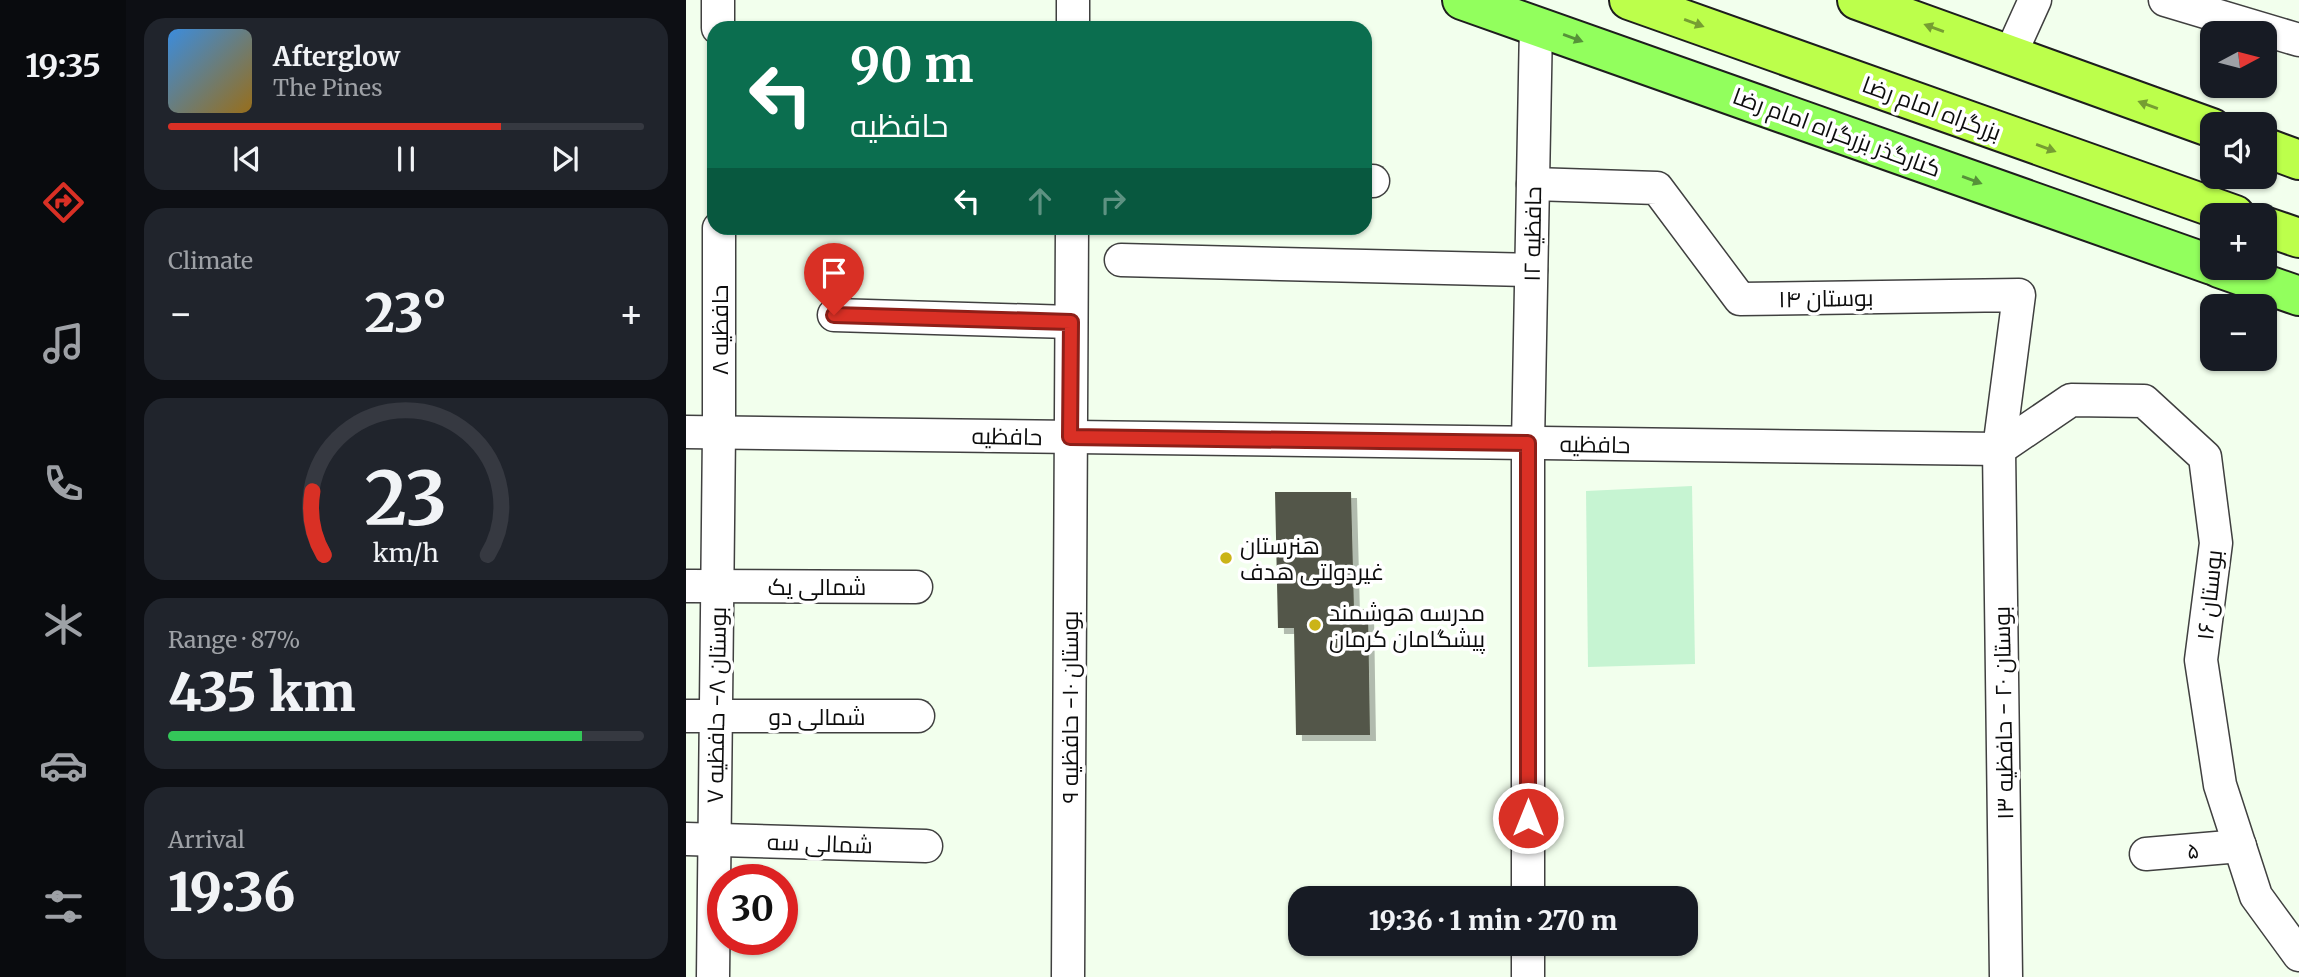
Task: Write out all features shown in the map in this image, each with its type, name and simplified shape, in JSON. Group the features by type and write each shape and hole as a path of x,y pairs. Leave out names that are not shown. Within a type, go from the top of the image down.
{"highway":[{"name":"بزرگراه امام رضا","path":"1629,0 2201,203"},
{"path":"1857,0 2200,124"},
{"path":"2277,152 2299,160"},
{"path":"2277,230 2299,238"}],"main road":[{"name":"کنارگذر بزرگراه امام رضا","path":"1462,0 2200,261"},
{"path":"2253,280 2299,296"}],"street":[{"path":"718,0 718,21"},
{"path":"1073,0 1073,21"},
{"path":"2010,55 2035,0"},
{"path":"2171,1 2299,40"},
{"name":"حافظیه ۱۲","path":"1528,886 1528,443 1536,25"},
{"name":"بوستان ۱۴","path":"1533,184 1657,188 1740,299 2019,295 1999,449"},
{"name":"حافظیه ۸","path":"719,235 719,432"},
{"name":"بوستان ۱۰- حافظیه ۹","path":"1068,977 1072,235"},
{"path":"1121,260 1531,270"},
{"path":"834,315 1071,322"},
{"name":"بوستان ۱۶","path":"1999,449 2071,400 2144,401 2205,457 2216,543 2201,660 2220,785 2256,896 2299,954"},
{"name":"حافظیه","path":"686,432 1999,449"},
{"name":"بوستان ۸- حافظیه ۷","path":"713,977 700,840 701,717 718,586 719,432"},
{"name":"بوستان ۲۰ - حافظیه ۱۳","path":"1999,449 2006,977"},
{"name":"شمالی یک","path":"686,586 916,587"},
{"name":"شمالی دو","path":"701,717 918,716"},
{"name":"شمالی سه","path":"700,840 926,846"},
{"name":"۵","path":"2146,854 2240,846"},
{"path":"1528,956 1528,977"}],"green space":[{"path":"1692,486 1695,664 1588,667 1586,491"}],"building":[{"path":"1275,492 1351,492 1354,609 1368,609 1370,735 1296,735 1294,628 1278,628"}],"place":[{"name":"هنرستان غیردولتی هدف","path":"1226,558"},
{"name":"مدرسه هوشمند پیشگامان کرمان","path":"1315,625"}],"route":[{"path":"834,315 1071,322 1070,437 1528,443 1528,818"}]}
